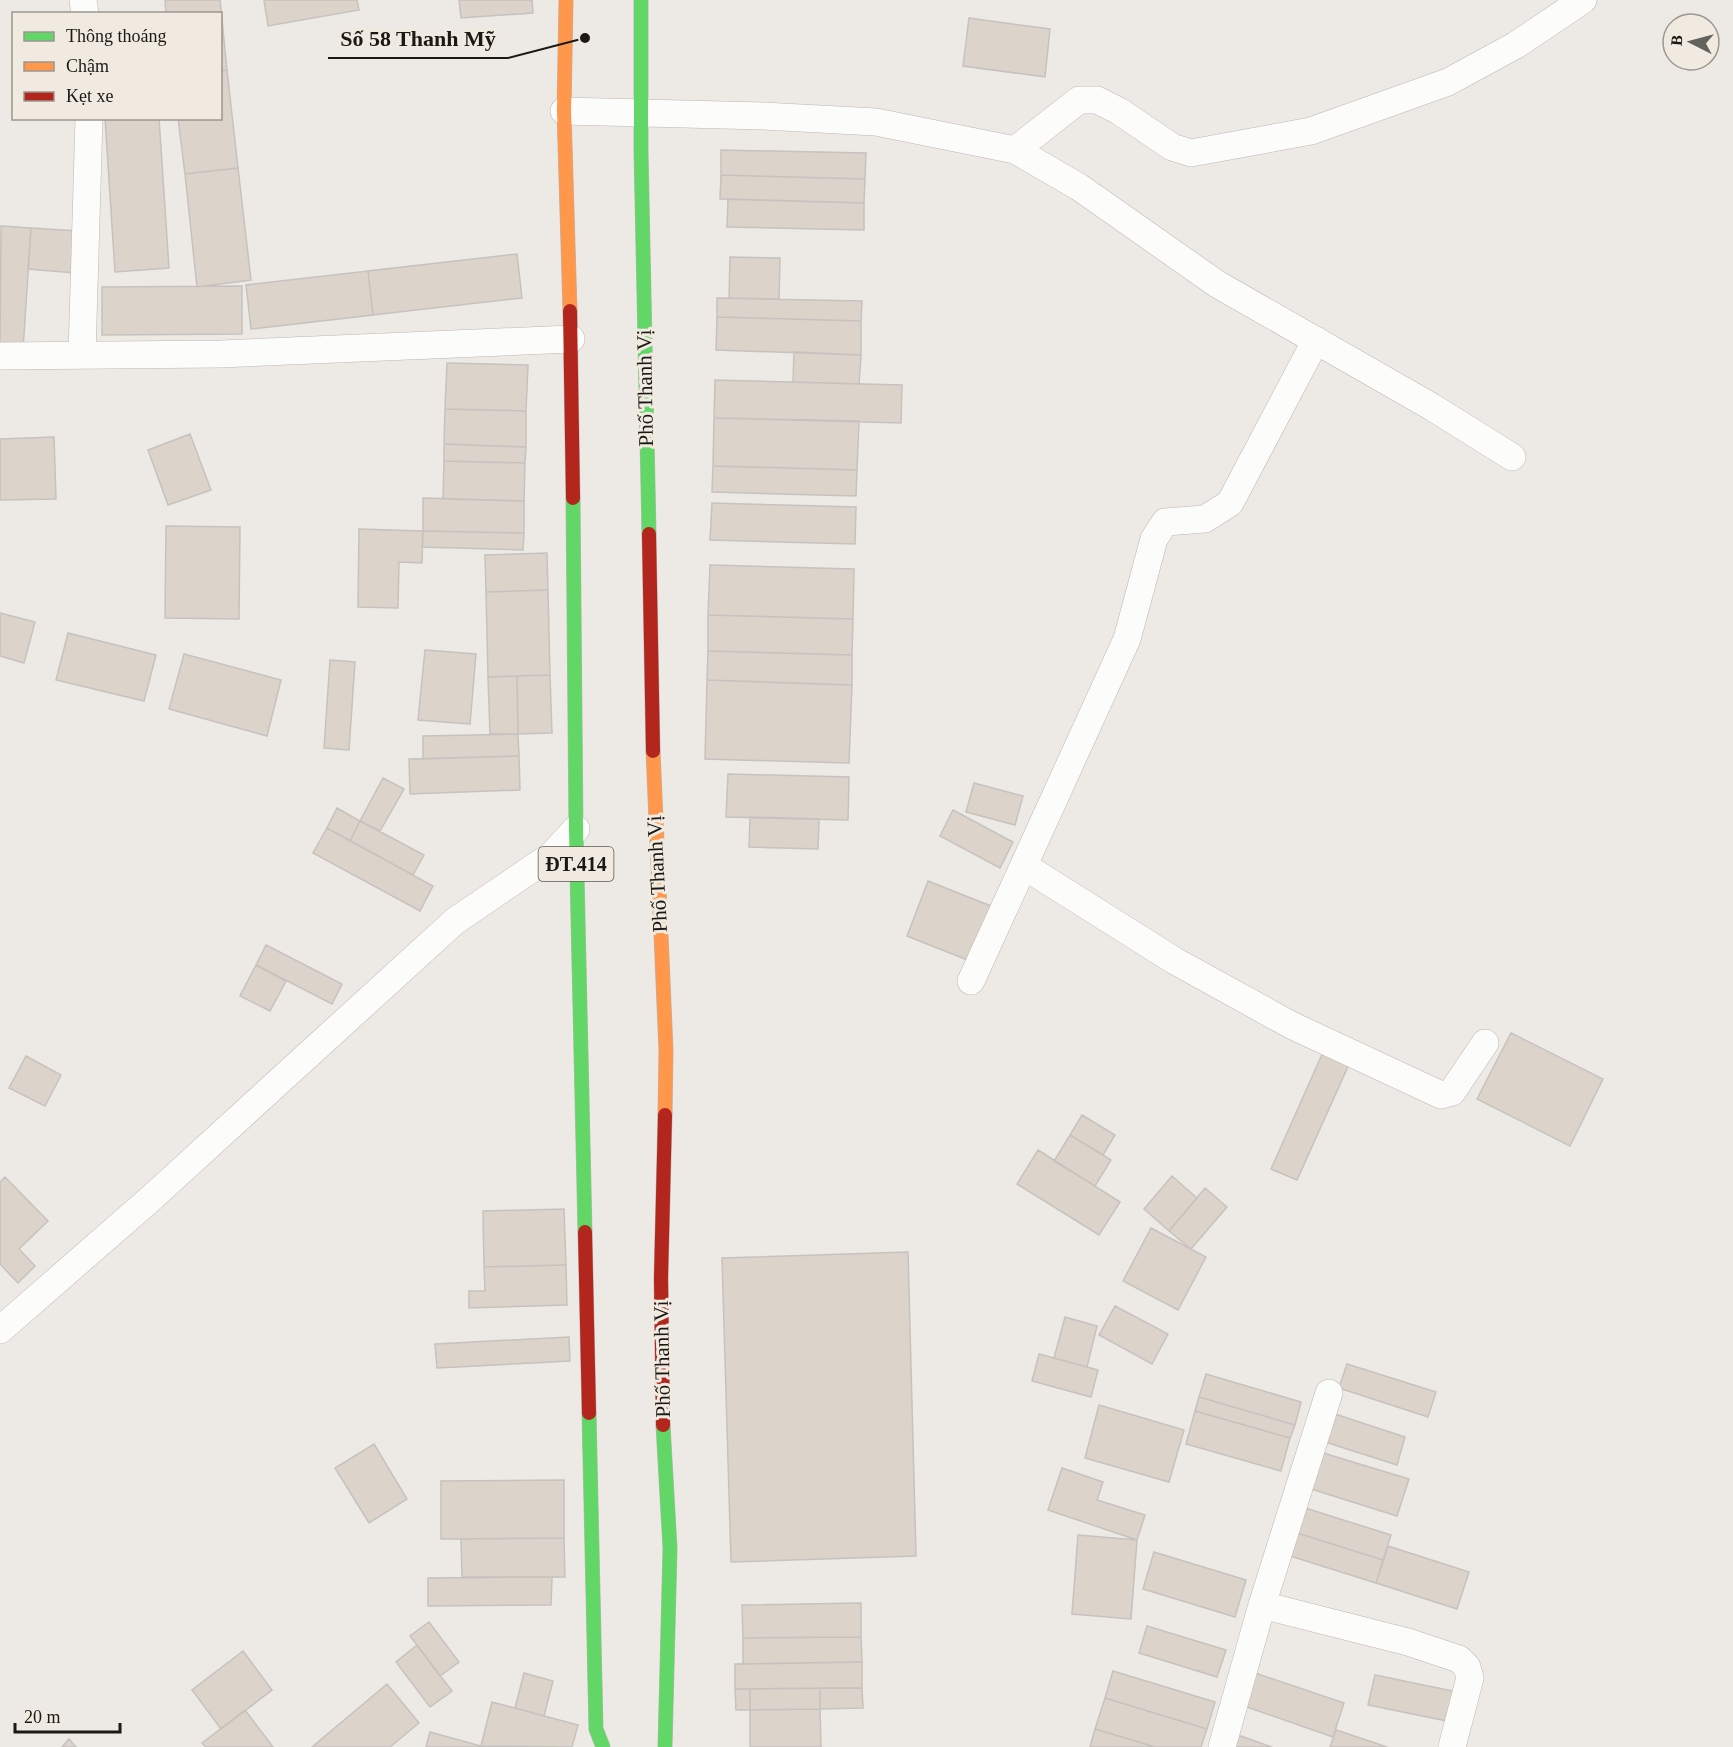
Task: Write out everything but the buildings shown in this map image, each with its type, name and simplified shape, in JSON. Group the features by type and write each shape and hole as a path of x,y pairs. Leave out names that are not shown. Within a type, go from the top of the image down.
{"main road":[{"name":"ĐT.414","path":"566,0 564,111 571,339 576,828 596,1729 603,1747"},
{"name":"Phố Thanh Vị","path":"641,0 641,113 654,810 666,1050 661,1278 663,1455 670,1548 665,1747"}],"street":[{"path":"1015,150 1079,100 1097,100 1119,111 1173,147 1191,153 1311,132 1448,82 1516,45 1583,0"},
{"path":"564,111 763,116 876,122 1015,150 1079,187 1217,284 1432,407 1512,457"},
{"path":"82,355 89,120"},
{"path":"0,356 221,354 571,339"},
{"path":"971,981 1127,639 1154,539 1165,522 1205,519 1230,502 1316,340"},
{"path":"0,1330 148,1201 455,921 552,855 576,828"},
{"path":"1024,866 1175,961 1291,1025 1441,1095 1452,1092 1485,1043"},
{"path":"1222,1747 1262,1605 1329,1393"},
{"path":"1262,1605 1408,1642 1459,1659 1467,1667 1470,1678 1452,1747"}],"traffic: fast":[{"path":"641,0 641,151 649,534"},
{"path":"573,498 576,829 585,1232"},
{"path":"589,1413 596,1729 603,1747"},
{"path":"663,1425 670,1548 665,1747"}],"traffic: slow":[{"path":"566,0 564,111 570,311"},
{"path":"653,751 666,1050 665,1115"}],"traffic: jam":[{"path":"570,311 573,498"},
{"path":"649,534 653,751"},
{"path":"663,1425 661,1278 665,1115"},
{"path":"585,1232 589,1413"}],"place":[{"name":"Số 58 Thanh Mỹ","path":"585,38"}]}
